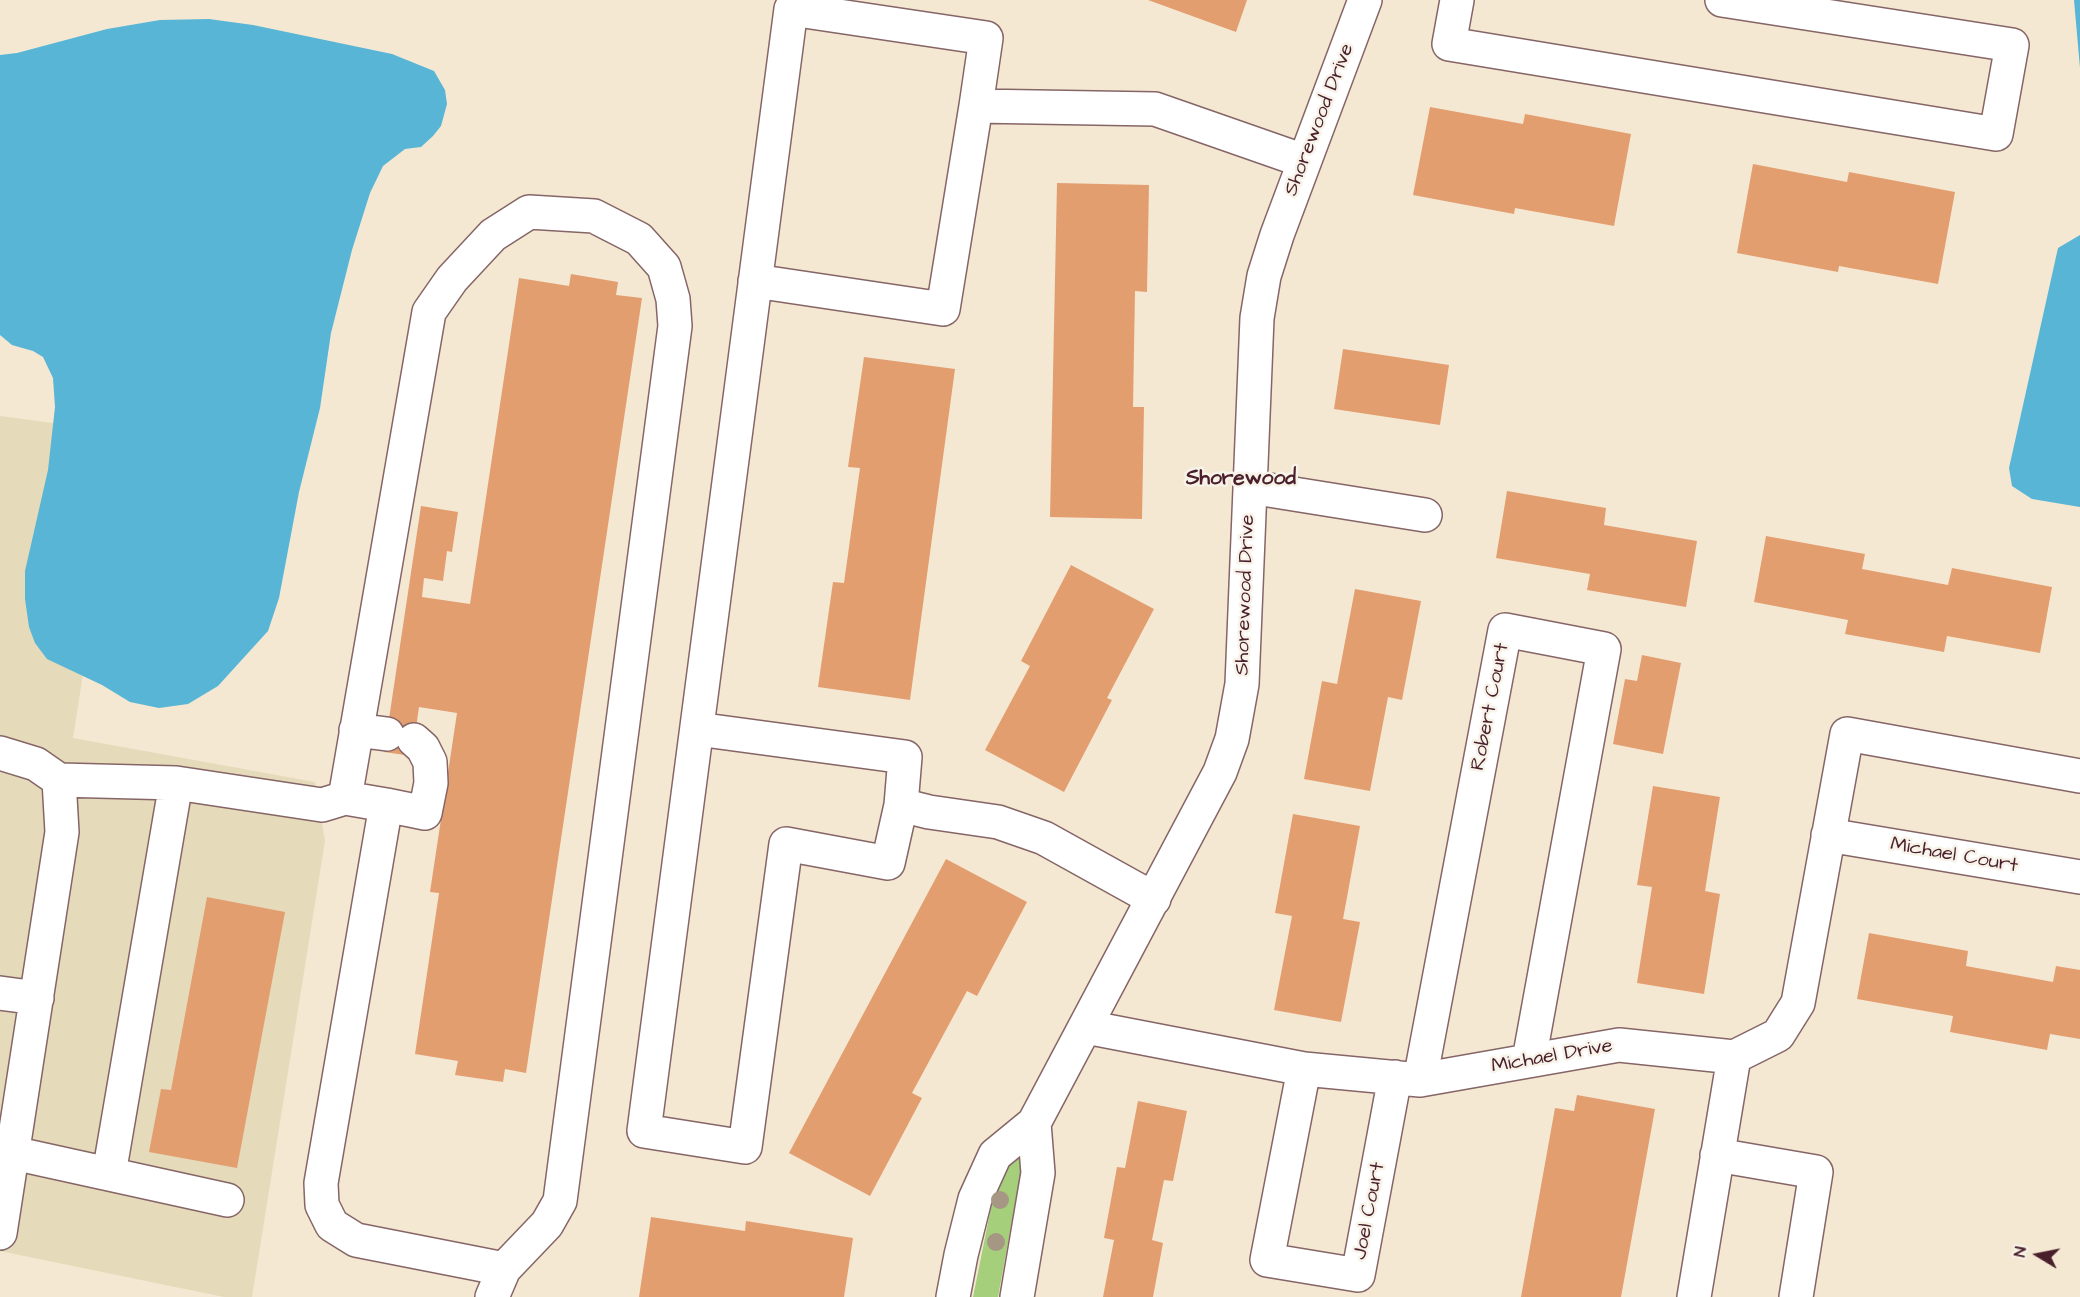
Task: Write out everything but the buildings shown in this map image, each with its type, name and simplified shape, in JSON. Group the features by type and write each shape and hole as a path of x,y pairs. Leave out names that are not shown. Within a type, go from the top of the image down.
{"street":[{"name":"Shorewood Drive","path":"953,1297 975,1199 995,1155 1034,1123 1220,772 1232,739 1242,684 1257,318 1262,286 1276,235 1365,0"},
{"path":"1454,0 1449,44 1996,134 2012,45 1722,0"},
{"path":"697,729 905,757 901,805 888,863 786,844 745,1147 644,1131 755,281 791,9 986,38 943,309 755,281"},
{"path":"976,106 1155,109 1304,161"},
{"path":"345,798 386,735 429,312 453,279 493,235 529,213 594,216 639,239 664,267 673,299 675,326 560,1201 547,1224 502,1288 356,1240 332,1226 322,1205 321,1183 386,805"},
{"path":"1250,486 1425,515"},
{"name":"Robert Court","path":"1407,1078 1505,630 1604,649 1529,1060"},
{"path":"1694,1297 1734,1056 1778,1035 1798,1003 1847,734 2080,776"},
{"path":"0,753 36,764 59,780 176,783 322,804 345,798 424,813 431,783 430,762 423,748 386,735"},
{"path":"0,1233 62,832 59,780"},
{"path":"109,1174 176,783"},
{"path":"901,805 930,812 998,822 1044,838 1154,899"},
{"name":"Michael Court","path":"1828,835 2080,878"},
{"path":"0,993 37,998"},
{"name":"Michael Drive","path":"1086,1027 1304,1069 1407,1078 1619,1045 1734,1056"},
{"name":"Joel Court","path":"1304,1069 1267,1260 1358,1275 1407,1078"},
{"path":"1017,1297 1038,1173 1034,1123"},
{"path":"14,1153 227,1200"},
{"path":"1717,1155 1816,1172 1796,1297"}],"shaded area":[{"path":"0,416 121,432 73,738 315,782 325,841 252,1297 224,1297 0,1251"}],"green space":[{"path":"1018,1155 1023,1160 998,1297 973,1297 994,1193 1013,1156"}],"water":[{"path":"2074,0 2080,0 2080,68"},
{"path":"209,19 253,25 392,54 434,71 445,90 447,104 441,126 433,136 421,147 405,149 383,166 370,193 352,250 331,333 320,408 299,492 279,598 268,631 218,686 188,704 159,708 130,702 102,685 47,659 35,643 29,627 25,599 25,571 48,470 55,407 53,378 43,357 33,351 12,345 0,335 0,55 17,53 107,29 160,20"},
{"path":"2080,235 2080,507 2032,499 2012,486 2009,468 2058,248"}],"district":[{"name":"Shorewood","path":"1241,480"}]}
